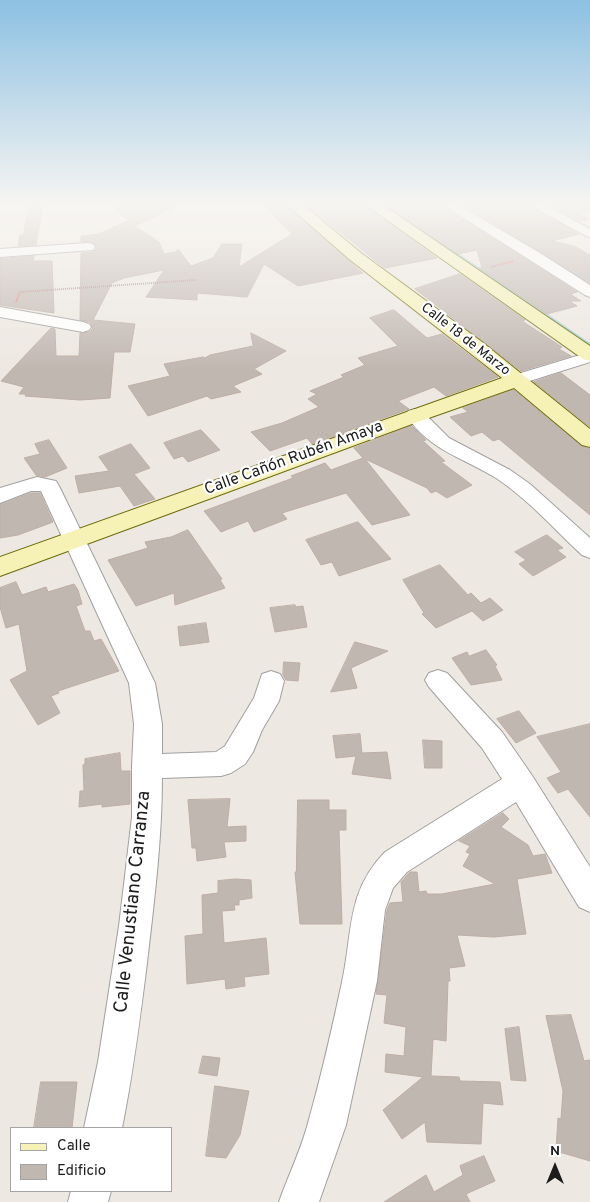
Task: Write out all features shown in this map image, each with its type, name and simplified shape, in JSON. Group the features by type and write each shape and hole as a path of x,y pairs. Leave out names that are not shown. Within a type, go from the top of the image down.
{"main road":[{"name":"Calle 18 de Marzo","path":"360,259 590,439"},
{"path":"451,259 590,356"},
{"path":"474,259 590,337"},
{"name":"Calle Cañón Rubén Amaya","path":"0,567 415,415 517,380"}],"street":[{"path":"541,259 590,292"},
{"path":"0,312 83,327"},
{"name":"Calle Cañón Rubén Amaya","path":"517,380 590,356"},
{"path":"415,415 442,442 503,474 523,489 590,550"},
{"name":"Calle Venustiano Carranza","path":"0,496 36,484 43,483 49,486 72,540 142,683 148,724 146,766 147,816 135,926 116,1062 103,1127"},
{"path":"438,680 492,740 521,783 590,896"},
{"path":"146,766 203,766 221,764 235,755 266,701 271,681"},
{"path":"300,1202 327,1125 360,981 369,910 374,890 382,877 396,862 521,783"}],"path":[{"path":"20,292 196,280"}],"building":[{"path":"0,259 52,261 54,313 0,305"},
{"path":"81,259 186,259 191,266 210,259 240,259 239,267 252,259 347,259 363,273 298,286 264,264 247,297 197,293 197,300 146,297 164,270 124,278 112,283 93,320 135,324 130,352 114,352 110,398 80,400 25,396 26,394 19,394 24,387 1,381 51,328 55,329 56,356 79,356 80,333 90,332 93,328 90,322 80,320"},
{"path":"374,259 431,259 385,268"},
{"path":"480,259 526,259 577,292 570,294 581,301 569,301 577,306 547,314 479,268 482,268"},
{"path":"551,259 590,259 590,283"},
{"path":"460,274 525,320 522,321 562,347 559,349 571,356 521,371 415,289"},
{"path":"394,310 427,338 442,334 498,377 446,396 434,387 398,401 409,409 312,444 307,438 270,451 251,432 282,423 319,407 308,399 317,394 310,391 344,377 341,375 365,365 358,358 398,346 370,318"},
{"path":"251,333 286,351 254,369 262,374 233,386 241,392 211,399 207,396 148,416 128,386 170,376 164,364 205,358 210,355 253,346"},
{"path":"561,373 590,395 590,427 534,382"},
{"path":"514,390 581,446 590,449 590,515 499,439 493,441 482,432 471,436 450,417 468,412 463,408"},
{"path":"412,426 426,440 423,441 445,461 441,462 472,485 447,498 436,491 431,493 427,488 365,459 410,515 372,525 346,493 282,513 287,519 254,532 248,521 221,532 204,511 293,478 291,476 325,463 331,470 363,458 354,448"},
{"path":"201,430 220,450 188,462 183,456 174,459 164,443"},
{"path":"49,440 67,468 45,477 36,475 24,458 40,454 35,444"},
{"path":"131,444 150,468 134,474 155,499 134,506 120,486 79,493 75,476 109,471 99,457"},
{"path":"31,493 40,493 53,522 18,535 0,538 0,505"},
{"path":"358,522 391,559 339,576 332,562 321,565 306,540"},
{"path":"188,530 222,579 220,580 225,588 175,605 174,593 136,606 108,560 148,548 145,542 171,537"},
{"path":"547,535 563,548 557,550 566,557 533,576 519,564 526,560 515,552"},
{"path":"440,565 468,595 471,593 481,603 490,598 503,610 483,621 472,611 436,628 422,614 424,613 403,580"},
{"path":"16,582 22,595 46,587 48,592 74,584 82,604 76,606 85,631 90,631 94,641 101,639 119,671 58,691 59,693 51,696 60,713 38,725 10,680 27,671 19,624 6,628 0,607 0,588"},
{"path":"295,605 296,607 303,606 307,627 275,632 270,608"},
{"path":"206,623 209,642 180,646 178,627"},
{"path":"355,642 388,651 351,668 357,688 331,692"},
{"path":"486,650 497,665 495,666 502,680 471,685 452,658 467,652 469,656"},
{"path":"284,662 300,663 298,681 286,680 283,675"},
{"path":"519,711 536,733 516,743 497,719"},
{"path":"590,724 590,817 568,789 558,793 547,778 561,772 537,737"},
{"path":"360,734 362,753 387,752 391,779 352,774 356,756 336,758 333,736"},
{"path":"423,740 442,741 442,768 425,768"},
{"path":"120,753 121,771 130,771 130,804 102,807 102,804 79,807 80,791 84,791 83,765 85,764 85,759"},
{"path":"230,799 227,827 246,826 246,841 224,842 226,857 197,861 196,848 192,848 188,800"},
{"path":"298,800 329,800 329,810 346,810 346,830 339,830 342,924 300,924 295,872"},
{"path":"503,813 509,819 501,827 528,845 533,856 545,854 552,873 517,879 526,934 494,937 457,935 465,966 449,968 450,981 448,981 446,1041 433,1039 431,1076 459,1077 460,1081 500,1082 503,1105 483,1103 481,1144 427,1142 425,1122 402,1139 383,1110 423,1077 385,1072 386,1054 404,1056 406,1027 384,1023 387,995 376,994 387,910 390,903 403,902 401,882 410,872 417,872 419,892 426,891 427,894 442,894 495,884 463,866 470,854 466,852 470,846 459,841"},
{"path":"251,880 252,898 239,900 239,905 234,905 235,910 222,911 224,943 266,938 269,974 244,977 245,986 226,989 225,979 187,984 185,936 203,934 202,895 218,893 218,881"},
{"path":"571,1015 584,1061 590,1060 590,1161 556,1151 558,1118 561,1119 563,1091 546,1016"},
{"path":"519,1027 526,1081 511,1080 505,1029"},
{"path":"203,1056 220,1058 217,1076 199,1073"},
{"path":"41,1082 77,1082 72,1127 34,1127"},
{"path":"215,1086 249,1091 240,1135 226,1158 206,1156"},
{"path":"484,1156 495,1181 466,1194 470,1202 384,1202 426,1175 434,1192 463,1175 460,1166"}],"waterway":[{"path":"465,259 590,345"}]}
